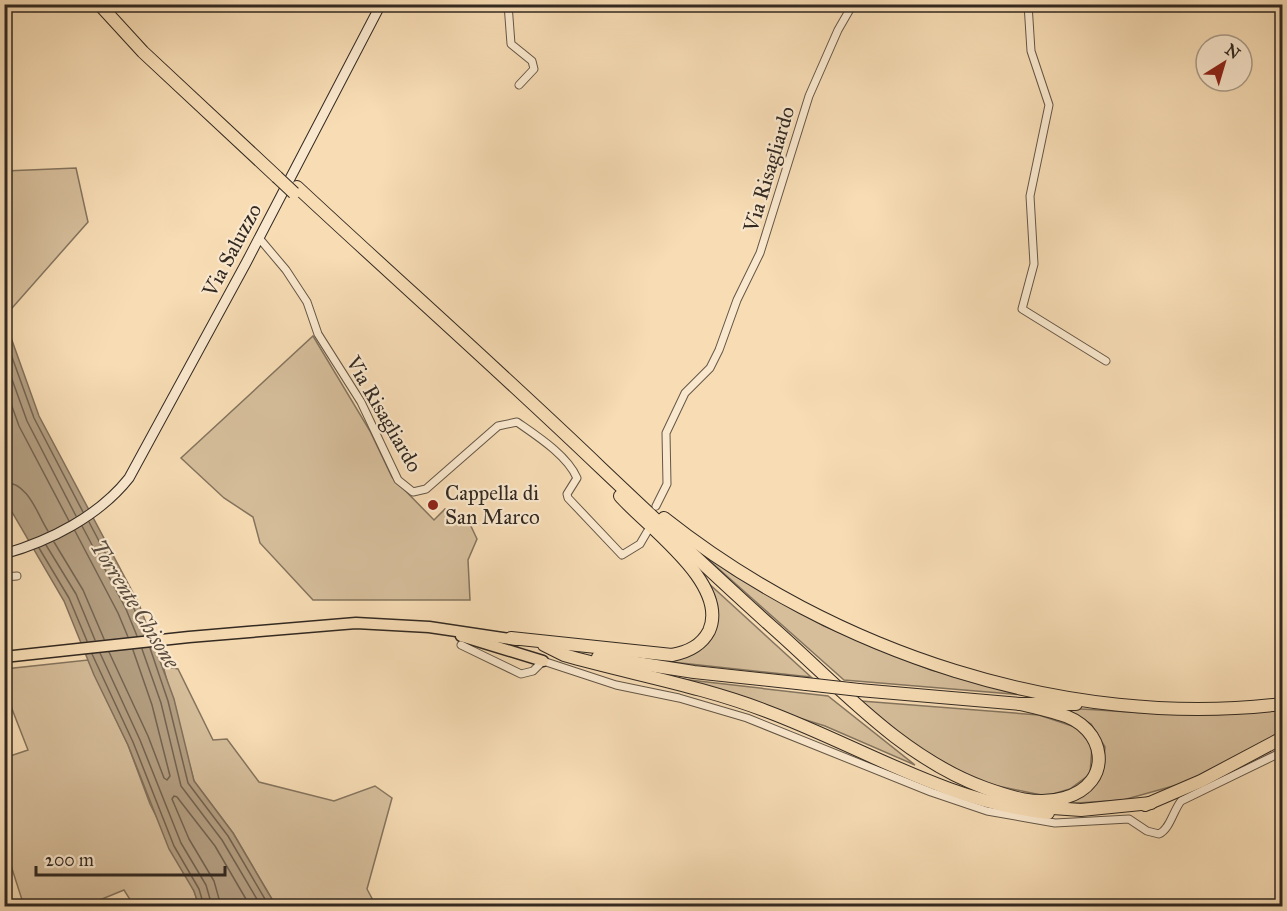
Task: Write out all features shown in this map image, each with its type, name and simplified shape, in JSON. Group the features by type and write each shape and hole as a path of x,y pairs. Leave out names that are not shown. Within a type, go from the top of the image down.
{"highway":[{"path":"99,4 143,52 868,714 919,753 976,784 1028,800 1063,799 1084,789 1092,780 1099,764 1099,749 1090,731 1076,719 1020,704"},
{"path":"107,4 148,48 279,175"},
{"path":"511,638 672,655 690,650 706,636 712,623 712,606 701,580 606,476"},
{"path":"606,476 743,574 792,603 859,636 934,664 1007,684 1143,706"},
{"path":"606,476 818,677 880,730 931,766 983,792 1035,806 1082,810 1151,803"},
{"path":"544,645 629,663 859,690 1020,704 1213,708 1282,704"},
{"path":"544,645 564,655 764,710 913,775 983,801 1059,814 1133,809 1151,803 1201,781 1282,738"}],"main road":[{"name":"Via Saluzzo","path":"9,553 71,526 104,504 138,465 381,4"},
{"path":"4,657 356,622 429,627 511,638 544,645"},
{"path":"429,627 543,661"},
{"path":"4,663 33,654"}],"street":[{"path":"508,4 511,44 532,61 534,69 519,85"},
{"name":"Via Risagliardo","path":"656,506 667,484 666,433 686,393 710,368 718,350 737,300 760,253 809,96 838,30 853,4"},
{"path":"1028,4 1031,51 1049,105 1030,196 1034,264 1022,309 1106,361"},
{"name":"Via Risagliardo","path":"259,238 286,270 307,302 318,334 361,402 398,480 413,492 426,489 498,426 517,422 542,440 571,467 577,478 567,494 568,498 622,555 640,544 647,532"},
{"path":"4,577 17,576"},
{"path":"461,645 521,674 533,671 543,661 616,685 679,698 747,718 931,792 987,811 1055,823 1129,819 1154,834 1162,833 1181,801 1282,752"}],"shaded area":[{"path":"76,168 88,222 5,316 5,171"},
{"path":"313,336 370,431 392,477 434,520 445,509 469,522 477,539 468,560 470,600 313,600 260,543 253,517 224,498 181,458"},
{"path":"693,546 732,574 824,626 931,670 1049,697 844,680"},
{"path":"706,581 811,677 653,660 689,654 710,640 715,630 716,617"},
{"path":"88,660 128,745 150,804 194,891 199,906 134,906 124,890 85,906 24,906 5,847 4,758 28,750 5,691 5,669"},
{"path":"163,666 178,669 213,740 227,739 259,782 334,801 375,786 392,798 367,889 376,906 276,906 233,833 194,781"},
{"path":"672,678 828,696 915,765 825,726"},
{"path":"861,701 1039,715 1081,729 1092,747 1090,774 1070,789 1046,796 979,782 915,746"},
{"path":"1065,708 1201,715 1282,709 1282,734 1184,783 1123,800 1062,804 1088,793 1103,771 1105,747 1091,724"}],"water":[{"name":"Torrente Chisone","path":"4,318 39,416 139,604 174,699 194,781 233,833 276,906 199,906 194,891 169,849 128,745 94,675 64,601 5,500"}],"place":[{"name":"Cappella di San Marco","path":"433,505"}]}
